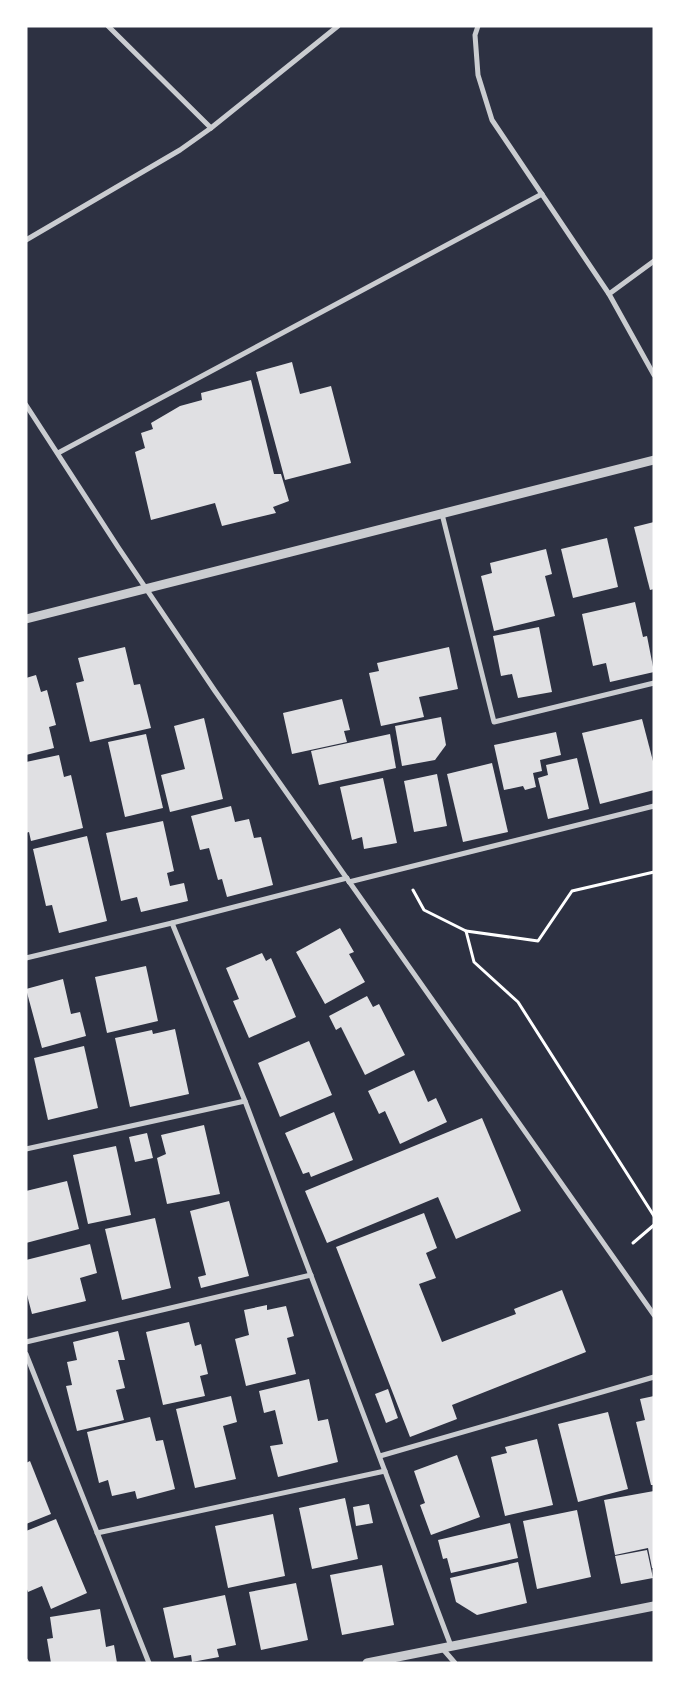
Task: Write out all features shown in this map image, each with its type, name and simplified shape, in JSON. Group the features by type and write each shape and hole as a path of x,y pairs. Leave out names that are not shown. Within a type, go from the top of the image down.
{"street":[{"path":"108,26 211,128"},
{"path":"26,240 180,150 211,128 338,26"},
{"path":"478,26 474,35 478,75 492,120 609,294 654,375"},
{"path":"58,453 542,194"},
{"path":"609,294 654,261"},
{"path":"26,405 214,691 654,1315"},
{"path":"26,619 654,460"},
{"path":"442,514 494,722 654,683"},
{"path":"27,957 348,880 402,869 654,806"},
{"path":"172,923 245,1100 380,1456 446,1647 455,1663"},
{"path":"26,1149 245,1100"},
{"path":"26,1342 311,1275"},
{"path":"26,1354 149,1663"},
{"path":"380,1456 654,1377"},
{"path":"97,1533 385,1471"},
{"path":"368,1663 654,1606"}],"path":[{"path":"402,869 424,910 466,931 538,941 572,891 654,872"},
{"path":"466,931 474,962 518,1002 654,1216"}],"building":[{"path":"292,362 300,394 331,386 351,463 285,480 256,372"},
{"path":"251,380 274,474 281,474 289,501 273,507 276,513 222,526 215,503 151,520 135,452 145,448 141,433 153,429 151,423 180,406 202,400 201,393"},
{"path":"654,522 654,589 650,590 634,527"},
{"path":"607,538 618,587 573,598 561,549"},
{"path":"546,549 552,574 545,576 555,616 494,631 481,576 492,573 490,563"},
{"path":"635,602 643,637 647,636 654,672 610,682 606,663 593,666 582,614"},
{"path":"539,627 552,692 518,698 512,674 501,676 493,636"},
{"path":"125,647 134,685 140,684 151,728 90,742 76,683 84,681 78,658"},
{"path":"449,647 458,689 419,697 424,717 381,726 369,673 379,671 377,663"},
{"path":"36,675 41,692 47,690 56,725 49,727 54,748 26,755 26,678"},
{"path":"342,699 350,730 344,731 347,742 292,754 283,713"},
{"path":"441,717 446,745 435,760 402,766 395,726"},
{"path":"204,718 223,799 170,812 161,775 185,769 174,726"},
{"path":"642,719 654,765 654,790 600,804 582,733"},
{"path":"556,732 561,755 540,760 542,771 533,773 536,787 525,790 523,786 504,790 494,745"},
{"path":"146,734 163,808 125,817 108,742"},
{"path":"390,734 396,768 319,785 311,751"},
{"path":"59,755 64,777 71,775 83,828 31,841 29,832 26,833 26,762"},
{"path":"577,758 589,809 548,819 538,778 548,775 546,765"},
{"path":"492,763 508,832 463,842 447,774"},
{"path":"437,774 447,826 414,832 404,781"},
{"path":"383,778 397,843 364,849 362,837 352,840 340,787"},
{"path":"231,806 235,822 249,819 254,838 261,837 273,885 227,897 222,879 218,880 209,848 200,850 191,816"},
{"path":"163,821 174,871 167,873 170,886 184,883 188,901 141,912 137,897 121,901 106,833"},
{"path":"87,836 107,921 59,933 52,905 46,906 33,849"},
{"path":"340,928 354,952 349,954 365,982 325,1004 296,952"},
{"path":"262,953 266,961 271,958 296,1017 249,1038 233,1001 239,999 226,968"},
{"path":"146,966 158,1021 107,1033 95,977"},
{"path":"63,979 71,1014 80,1012 86,1036 42,1048 26,989"},
{"path":"367,996 373,1007 379,1004 405,1055 365,1075 341,1027 336,1030 329,1016"},
{"path":"175,1029 189,1094 130,1107 115,1038 152,1030 153,1034"},
{"path":"309,1041 332,1095 280,1117 258,1063"},
{"path":"84,1046 98,1108 48,1120 34,1058"},
{"path":"414,1070 428,1102 436,1098 447,1122 400,1144 385,1111 379,1114 368,1091"},
{"path":"334,1112 353,1160 311,1177 309,1172 303,1174 285,1133"},
{"path":"482,1118 521,1211 456,1239 438,1197 327,1243 305,1191"},
{"path":"204,1125 220,1194 167,1204 157,1158 166,1154 161,1135"},
{"path":"147,1133 153,1158 135,1162 129,1137"},
{"path":"116,1146 131,1215 88,1224 73,1155"},
{"path":"67,1181 79,1229 26,1243 26,1191"},
{"path":"229,1201 249,1276 201,1288 198,1277 206,1275 190,1211"},
{"path":"424,1213 437,1248 426,1253 436,1278 419,1284 442,1342 516,1314 514,1309 562,1290 586,1352 452,1405 457,1419 410,1437 336,1247"},
{"path":"155,1218 171,1288 122,1300 105,1229"},
{"path":"90,1244 97,1273 80,1278 86,1301 32,1314 26,1291 26,1260"},
{"path":"267,1305 267,1310 286,1306 294,1336 287,1338 296,1374 246,1386 235,1339 249,1335 244,1310"},
{"path":"189,1322 195,1346 201,1344 208,1374 200,1376 205,1396 163,1405 146,1332"},
{"path":"118,1331 125,1360 118,1360 125,1388 116,1390 124,1420 77,1431 66,1386 72,1385 67,1362 77,1360 73,1342"},
{"path":"309,1379 318,1421 328,1419 338,1462 278,1477 270,1446 283,1444 275,1410 264,1413 259,1391"},
{"path":"388,1389 398,1418 386,1423 375,1394"},
{"path":"231,1396 237,1422 223,1426 236,1479 195,1488 176,1409"},
{"path":"654,1396 654,1485 651,1485 636,1422 645,1420 640,1399"},
{"path":"608,1412 628,1489 578,1502 558,1424"},
{"path":"150,1417 156,1441 163,1440 175,1489 137,1499 135,1491 112,1496 108,1480 99,1483 87,1432"},
{"path":"537,1439 553,1505 505,1516 491,1457 507,1453 505,1447"},
{"path":"457,1455 480,1517 431,1535 420,1505 425,1503 414,1471"},
{"path":"30,1461 51,1514 26,1524 26,1463"},
{"path":"654,1491 654,1568 652,1568 648,1548 615,1555 604,1500"},
{"path":"345,1498 358,1559 312,1569 299,1508"},
{"path":"369,1504 373,1523 356,1526 353,1507"},
{"path":"577,1510 591,1577 537,1589 523,1521"},
{"path":"273,1514 285,1576 228,1588 215,1526"},
{"path":"56,1519 87,1593 51,1609 42,1586 28,1592 26,1587 26,1531"},
{"path":"510,1523 518,1558 451,1573 447,1558 443,1559 438,1540"},
{"path":"647,1550 653,1578 621,1584 615,1556"},
{"path":"518,1562 527,1603 477,1615 456,1602 450,1578"},
{"path":"382,1565 394,1625 342,1635 330,1575"},
{"path":"296,1583 308,1640 261,1650 249,1592"},
{"path":"225,1595 236,1645 217,1649 219,1657 192,1662 191,1655 174,1658 163,1608"},
{"path":"100,1609 106,1647 114,1645 117,1663 51,1663 47,1639 53,1638 50,1617"}]}
